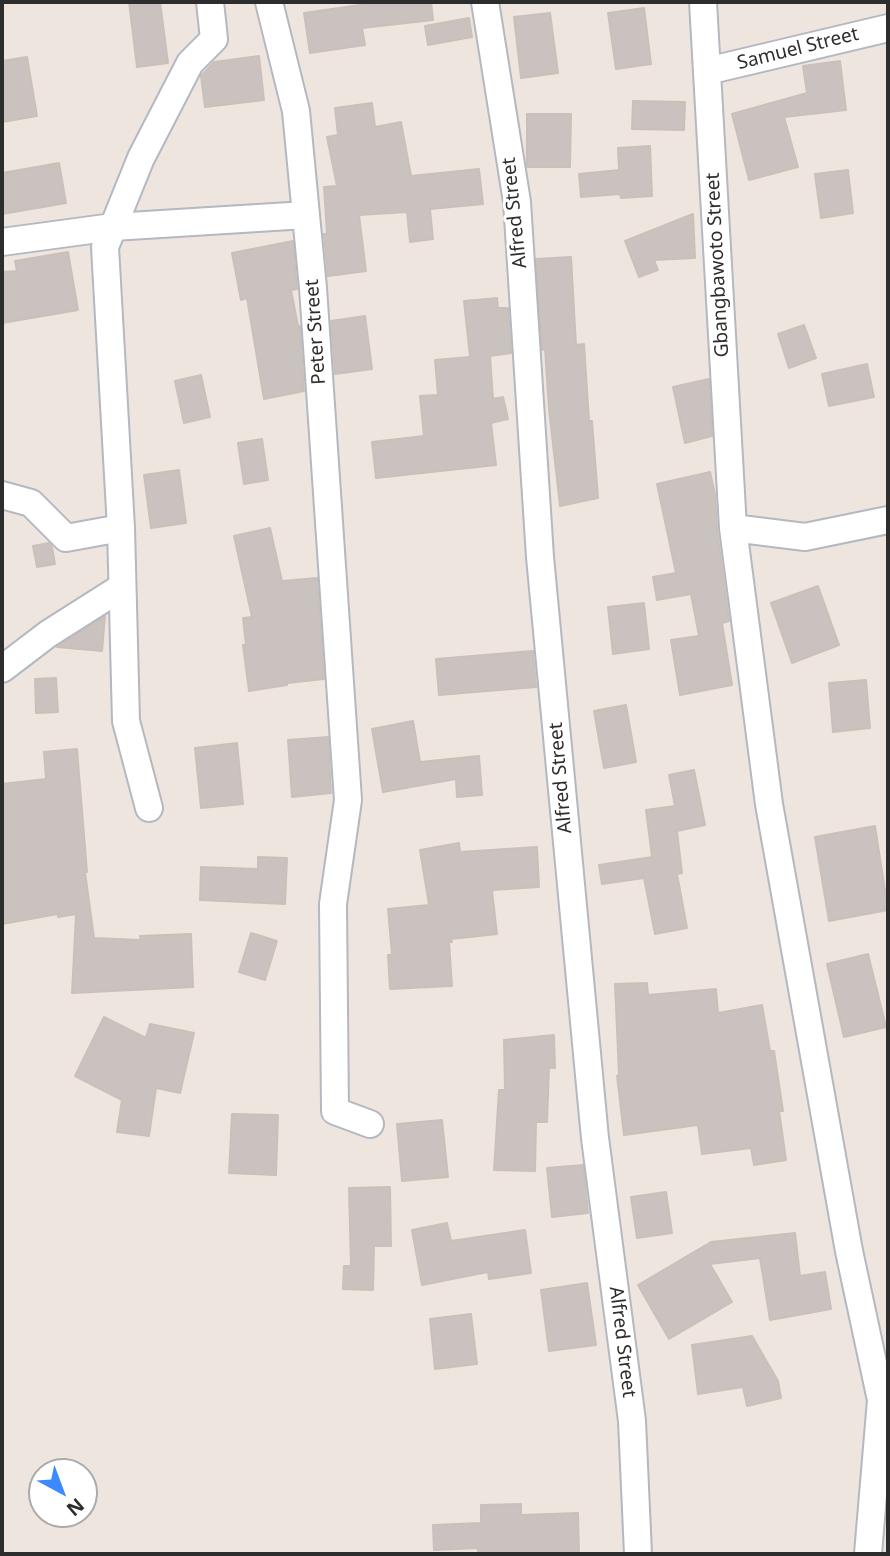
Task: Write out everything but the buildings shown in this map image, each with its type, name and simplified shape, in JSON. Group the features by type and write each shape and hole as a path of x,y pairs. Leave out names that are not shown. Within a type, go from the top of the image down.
{"street":[{"path":"149,808 126,721 121,528 105,247 141,158 190,63 214,39 210,2"},
{"name":"Peter Street","path":"268,2 296,111 313,288 348,800 333,904 335,1111 370,1124"},
{"name":"Alfred Street","path":"485,2 517,202 540,556 596,1139 632,1421 638,1554"},
{"name":"Gbangbawoto Street","path":"703,2 733,528 769,804 849,1251 881,1400 868,1554"},
{"name":"Samuel Street","path":"707,71 888,28"},
{"path":"2,242 113,227 306,215"},
{"path":"2,495 31,503 66,538 121,528"},
{"path":"733,528 805,537 888,520"},
{"path":"2,669 48,634 122,587"}]}
